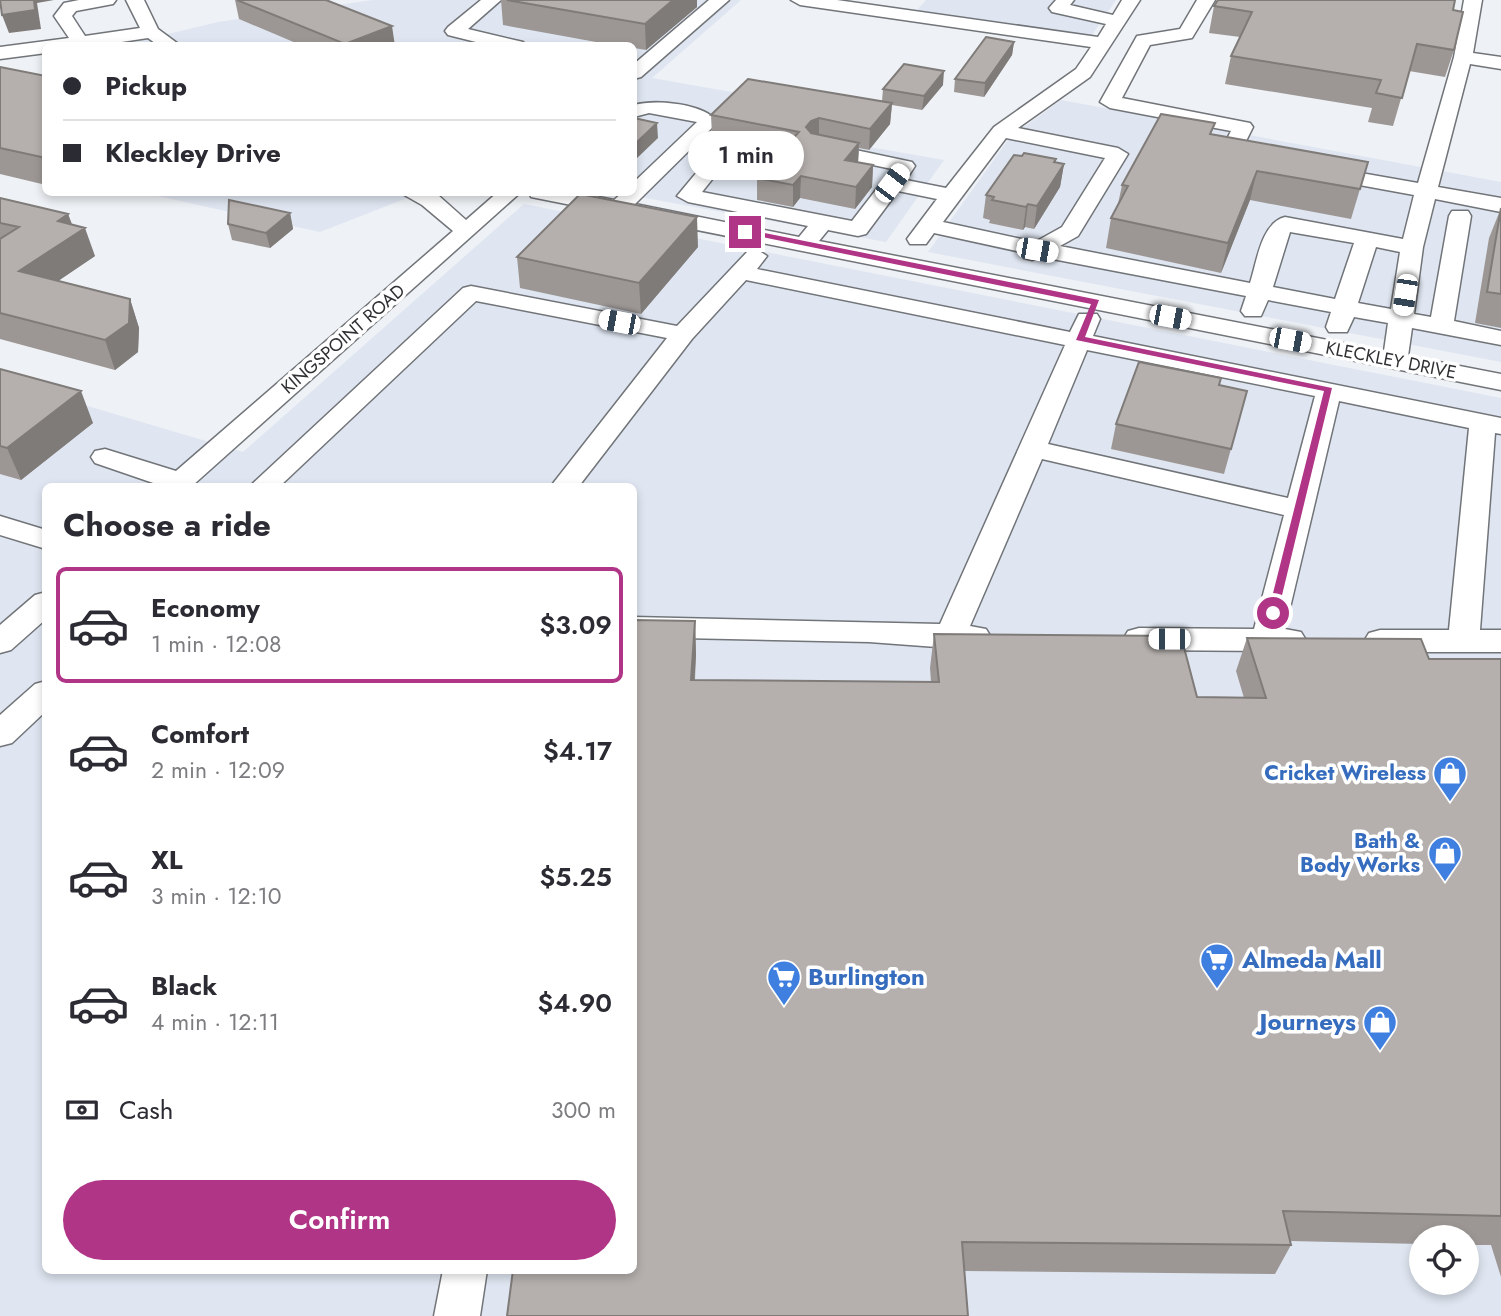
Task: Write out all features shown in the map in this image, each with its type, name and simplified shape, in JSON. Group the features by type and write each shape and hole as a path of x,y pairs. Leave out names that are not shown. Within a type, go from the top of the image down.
{"street":[{"path":"76,35 64,16 70,7 107,0"},
{"path":"492,0 454,31 500,42"},
{"path":"637,70 720,0"},
{"path":"800,0 1103,43"},
{"path":"1065,0 1058,8 1117,21"},
{"path":"903,263 928,225 1001,131 1083,73 1131,0"},
{"path":"1206,0 1186,34 1143,40 1110,102 1243,127 1229,155 1269,162"},
{"path":"1395,361 1412,247 1463,57 1473,0"},
{"path":"118,17 138,7 151,32 166,42"},
{"path":"62,42 95,22"},
{"path":"76,35 151,32"},
{"path":"0,53 42,48"},
{"path":"1463,57 1501,63"},
{"path":"637,110 648,107 702,116 708,122 637,191"},
{"path":"1001,131 1118,153 1070,231 1037,250 1019,266 1008,285"},
{"path":"688,196 858,229 905,166 818,148"},
{"path":"667,216 688,196 724,152"},
{"path":"1295,167 1424,200 1460,216 1501,224"},
{"path":"892,183 951,196"},
{"path":"420,196 430,200 466,231"},
{"name":"KINGSPOINT ROAD","path":"179,483 506,196"},
{"name":"KLECKLEY DRIVE","path":"562,196 1501,382"},
{"path":"620,207 631,196"},
{"path":"1424,200 1501,205"},
{"path":"719,226 737,205"},
{"path":"1441,326 1460,216"},
{"path":"806,243 822,222"},
{"path":"1248,332 1280,227 1285,224 1412,247"},
{"path":"928,225 1037,250 1501,338"},
{"path":"567,483 683,334 744,272 772,236"},
{"path":"1332,349 1367,239"},
{"path":"744,272 1495,421"},
{"path":"267,483 471,293 683,334"},
{"path":"950,637 1096,302"},
{"path":"1461,374 1463,403 1495,421"},
{"path":"1267,639 1329,390"},
{"path":"1464,641 1495,421"},
{"path":"1033,449 1298,509"},
{"path":"105,457 175,483"},
{"path":"0,525 42,539"},
{"path":"0,642 42,608"},
{"path":"637,626 1006,637"},
{"path":"1103,638 1501,641"},
{"path":"0,734 42,696"},
{"path":"457,1316 463,1274"}],"shaded area":[{"path":"373,0 741,0 652,78 833,110 813,137 944,160 886,242 634,196 637,196 637,42 135,42 218,22"},
{"path":"926,0 1116,0 1092,35 917,10"},
{"path":"1061,100 1501,182 1501,362 928,252 1010,137"},
{"path":"158,196 412,196 320,232"},
{"path":"524,204 1501,398 1501,1316 0,1316 0,380 243,452"}],"building":[{"path":"0,0 34,0 35,10 2,15"},
{"path":"237,0 326,0 392,26 350,42 340,42"},
{"path":"507,0 673,0 645,24"},
{"path":"1218,0 1455,0 1453,10 1463,12 1454,50 1417,44 1402,98 1376,93 1381,80 1231,56 1252,12 1214,6"},
{"path":"986,37 1014,42 985,83 955,79"},
{"path":"904,64 944,71 924,96 883,89"},
{"path":"0,67 42,75 42,157 0,148"},
{"path":"748,79 892,103 870,129 819,118 806,127 811,133 859,143 845,160 873,165 856,187 801,176 793,185 757,178 799,132 711,115"},
{"path":"1161,114 1215,123 1210,134 1368,162 1360,189 1257,171 1228,243 1111,218 1128,186 1122,185"},
{"path":"637,119 657,123 637,142"},
{"path":"1024,153 1056,159 1054,162 1064,164 1037,206 1028,204 1026,207 992,200 994,197 986,195 1014,155 1022,156"},
{"path":"578,196 590,196 697,217 639,283 517,257"},
{"path":"0,198 68,214 58,221 85,228 19,271 130,299 129,323 105,340 0,313 0,239 19,227 0,223"},
{"path":"229,200 290,213 266,233 228,224"},
{"path":"1501,208 1501,294 1487,292"},
{"path":"1139,362 1221,378 1219,385 1247,391 1231,449 1116,424"},
{"path":"0,369 81,391 7,448 0,446"},
{"path":"637,620 695,621 691,680 939,682 934,634 1181,636 1197,697 1266,698 1247,638 1421,639 1429,659 1501,659 1501,1216 1283,1211 1291,1245 962,1242 968,1316 507,1316 512,1274 637,1274"}],"place":[{"name":"Cricket Wireless","path":"1450,803"},
{"name":"Bath & Body Works","path":"1445,883"},
{"name":"Almeda Mall","path":"1217,990"},
{"name":"Burlington","path":"784,1007"},
{"name":"Journeys","path":"1380,1052"}],"route":[{"path":"745,232 1096,302 1079,338 1329,390 1273,613"}]}
